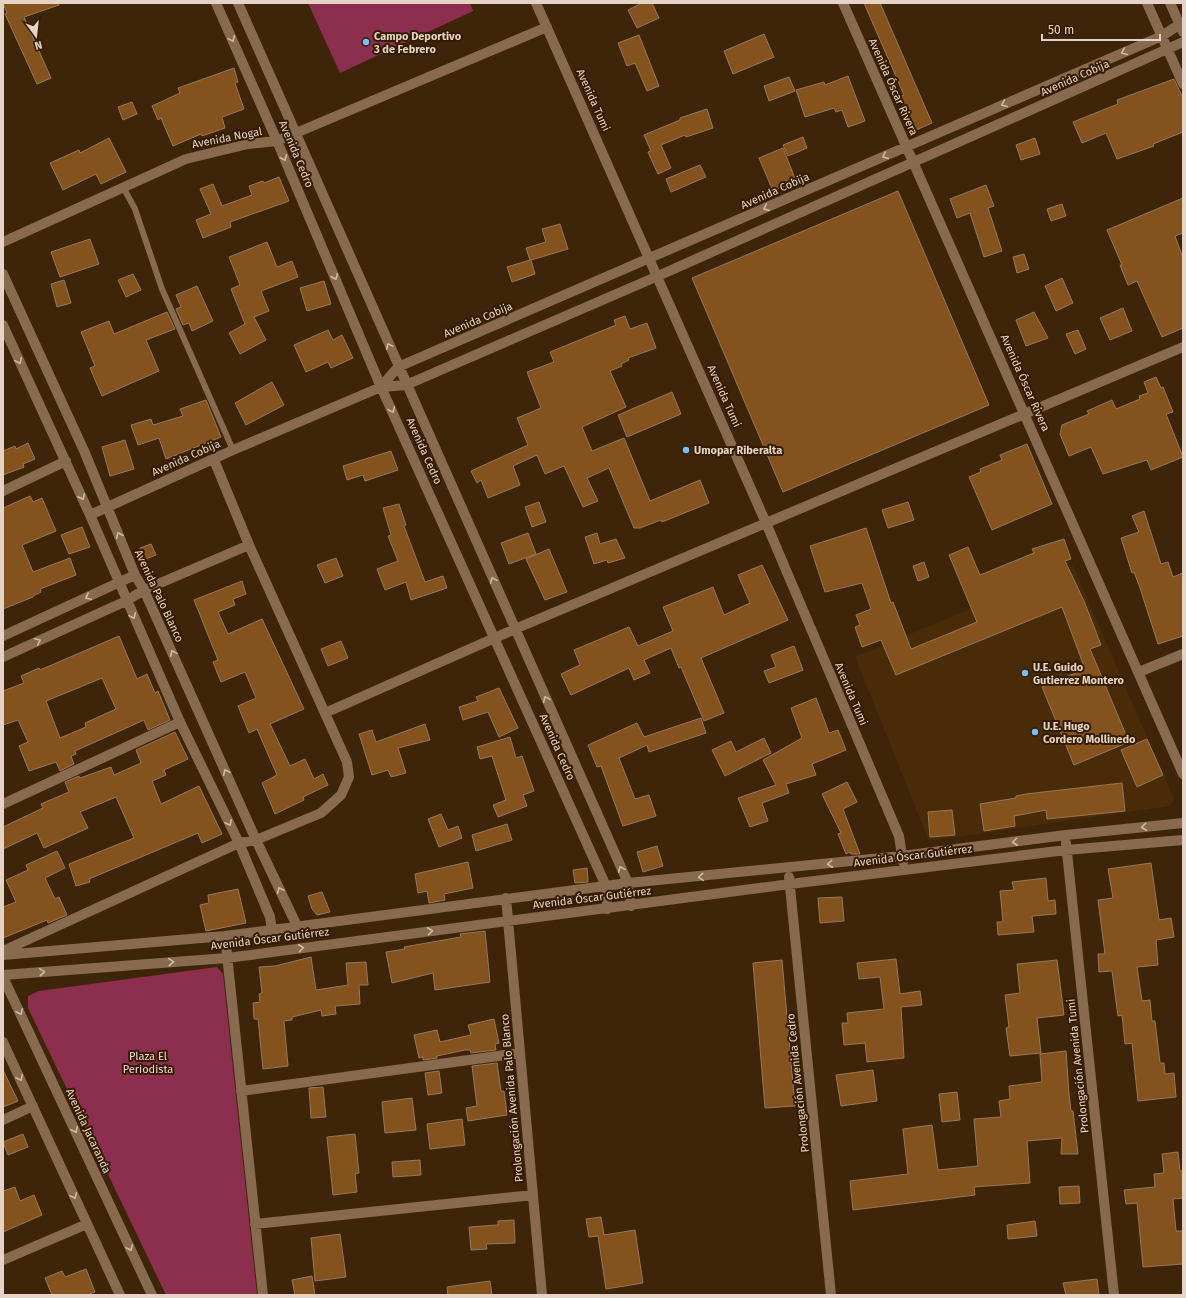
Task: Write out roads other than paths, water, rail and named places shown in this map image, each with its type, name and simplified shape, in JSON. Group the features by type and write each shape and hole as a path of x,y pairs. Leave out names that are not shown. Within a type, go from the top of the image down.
{"street":[{"name":"Avenida Cedro","path":"216,3 277,141 381,387 606,886 607,908"},
{"name":"Avenida Cedro","path":"238,3 398,368 628,883 631,906"},
{"name":"Avenida Tumi","path":"536,3 766,523 898,836 904,870"},
{"name":"Avenida Óscar Rivera","path":"843,3 1183,774"},
{"path":"1147,3 1183,84"},
{"path":"1170,3 1182,26"},
{"name":"Avenida Cobija","path":"381,387 398,368 650,260 1182,26"},
{"name":"Avenida Nogal","path":"3,242 186,159 248,144 277,141 547,27"},
{"name":"Avenida Cobija","path":"90,514 214,460 233,450 381,387 406,385 914,163 1183,42"},
{"name":"Avenida Palo Blanco","path":"3,274 85,453 136,575 296,926"},
{"path":"3,325 7,345 66,461 180,722 239,843 270,917 272,930"},
{"path":"325,713 515,629 1183,347"},
{"path":"3,951 239,843 256,840 321,813 341,795 349,777 347,762 249,545 214,460"},
{"path":"3,491 66,461"},
{"path":"3,657 126,601 144,590 249,545"},
{"path":"3,636 136,575"},
{"path":"1139,672 1183,654"},
{"path":"3,804 180,722"},
{"name":"Avenida Óscar Gutiérrez","path":"3,955 225,936 628,883 788,869 1066,835 1183,823"},
{"name":"Prolongación Avenida Tumi","path":"1066,835 1066,850 1114,1295"},
{"name":"Avenida Óscar Gutiérrez","path":"3,976 227,958 790,884 1066,850 1183,840"},
{"name":"Prolongación Avenida Cedro","path":"788,869 831,1295"},
{"name":"Prolongación Avenida Palo Blanco","path":"506,898 542,1295"},
{"path":"225,936 262,1295"},
{"name":"Avenida Jacaranda","path":"3,976 152,1295"},
{"path":"3,1042 120,1295"},
{"path":"241,1091 520,1053"},
{"path":"3,1120 33,1106"},
{"path":"255,1224 533,1195"},
{"path":"3,1260 87,1224"}],"lane":[{"path":"123,187 135,209 162,289 233,450"}],"place":[{"name":"Campo Deportivo 3 de Febrero","path":"366,42"},
{"name":"Umopar Riberalta","path":"686,450"},
{"name":"U.E. Guido Gutierrez Montero","path":"1025,673"},
{"name":"U.E. Hugo Cordero Mollinedo","path":"1035,732"}],"park label":[{"name":"Plaza El Periodista","path":"148,1062"}]}
